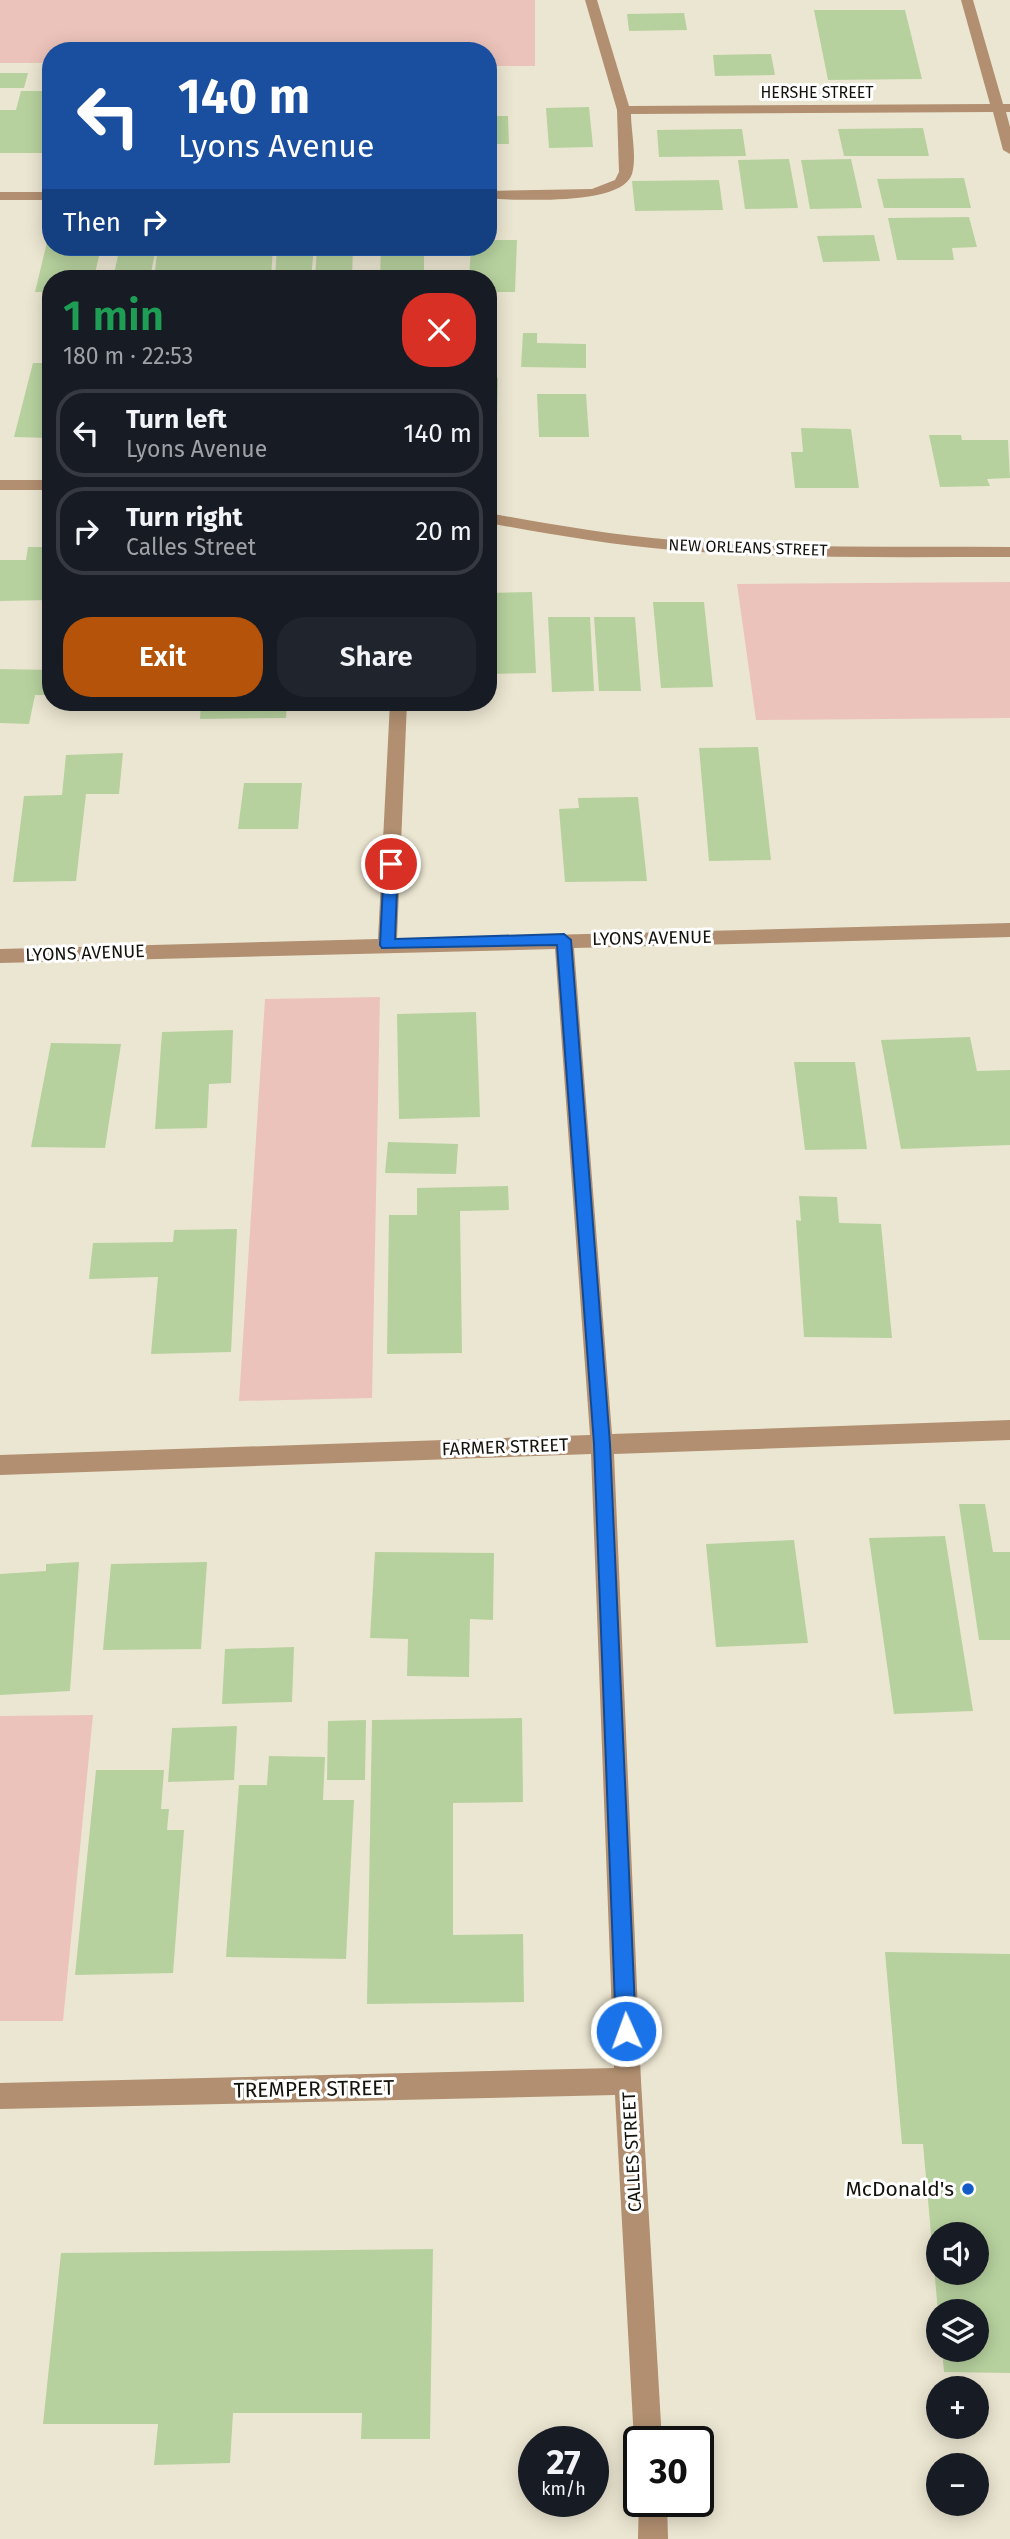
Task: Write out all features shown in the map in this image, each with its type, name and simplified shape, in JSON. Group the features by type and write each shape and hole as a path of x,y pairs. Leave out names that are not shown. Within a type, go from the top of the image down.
{"street":[{"path":"497,195 592,193 608,189 621,181 626,172 624,110 591,0"},
{"path":"967,0 1004,108 1010,150"},
{"name":"HERSHE STREET","path":"624,110 1004,108"},
{"path":"0,196 42,196"},
{"path":"0,485 42,485"},
{"name":"NEW ORLEANS STREET","path":"497,520 593,536 672,545 756,550 1010,552"},
{"path":"387,945 398,711"},
{"name":"LYONS AVENUE","path":"0,956 1010,930"},
{"name":"CALLES STREET","path":"564,940 602,1444 628,2081 647,2426"},
{"name":"FARMER STREET","path":"0,1465 1010,1430"},
{"name":"TREMPER STREET","path":"0,2096 628,2081"},
{"path":"652,2517 653,2539"}],"shaded area":[{"path":"0,0 535,0 535,66 497,66 497,42 42,42 42,63 0,63"},
{"path":"1010,582 1010,718 756,720 737,584"},
{"path":"380,997 372,1398 239,1401 265,999"},
{"path":"93,1715 63,2021 0,2021 0,1716"}],"building":[{"path":"814,10 905,10 922,79 828,80"},
{"path":"684,13 687,30 629,31 627,14"},
{"path":"771,54 775,75 715,76 713,55"},
{"path":"0,73 28,73 24,88 0,88"},
{"path":"21,91 42,91 42,153 0,153 0,110 16,110"},
{"path":"589,107 593,147 549,148 546,108"},
{"path":"497,116 508,116 509,144 497,144"},
{"path":"923,128 929,156 844,156 838,129"},
{"path":"742,129 746,156 659,157 657,130"},
{"path":"789,159 798,208 745,209 738,160"},
{"path":"851,159 862,208 810,209 801,160"},
{"path":"964,178 971,208 884,208 877,179"},
{"path":"719,180 723,210 635,211 632,181"},
{"path":"969,217 977,247 952,248 954,260 897,260 888,218"},
{"path":"874,235 880,261 823,262 817,236"},
{"path":"497,240 517,240 515,292 497,292 497,270 470,270 470,256 497,256"},
{"path":"44,256 99,256 96,270 42,270 42,292 35,292"},
{"path":"118,256 154,256 152,270 115,270"},
{"path":"157,256 272,256 272,270 155,270"},
{"path":"276,256 313,256 312,270 276,270"},
{"path":"316,256 353,256 352,270 316,270"},
{"path":"381,256 424,256 424,270 380,270"},
{"path":"523,333 537,333 537,343 586,344 586,368 521,367"},
{"path":"33,363 42,363 42,438 14,437"},
{"path":"537,394 586,394 589,437 539,437"},
{"path":"801,428 851,429 859,488 795,488 791,452 803,452"},
{"path":"929,435 961,435 962,440 1008,440 1010,478 987,479 990,486 940,487"},
{"path":"28,547 42,547 42,600 0,601 0,560 26,560"},
{"path":"532,592 536,673 497,674 497,593"},
{"path":"653,602 704,602 713,687 661,688"},
{"path":"548,617 590,617 594,691 552,692"},
{"path":"594,617 635,617 641,691 599,691"},
{"path":"0,669 42,670 42,695 35,695 29,724 0,723"},
{"path":"200,711 286,711 286,718 200,719"},
{"path":"758,747 771,860 709,861 699,748"},
{"path":"123,753 119,794 86,794 76,881 13,882 24,796 62,795 66,755"},
{"path":"244,783 302,783 298,829 238,829"},
{"path":"638,797 647,881 565,882 559,809 579,808 578,798"},
{"path":"476,1012 480,1117 399,1119 397,1014"},
{"path":"233,1030 231,1083 209,1084 207,1128 155,1129 162,1032"},
{"path":"970,1037 977,1071 1010,1070 1010,1145 901,1149 881,1040"},
{"path":"51,1043 121,1044 105,1148 31,1147"},
{"path":"794,1062 855,1062 867,1149 805,1150"},
{"path":"388,1142 458,1144 456,1174 385,1173"},
{"path":"508,1186 509,1210 460,1211 462,1353 387,1354 389,1215 417,1215 417,1188"},
{"path":"799,1196 837,1197 839,1223 881,1224 892,1338 804,1337 796,1220 801,1221"},
{"path":"237,1229 231,1352 151,1354 158,1277 89,1279 93,1243 173,1242 174,1230"},
{"path":"959,1504 985,1504 993,1552 1010,1552 1010,1640 979,1640"},
{"path":"945,1536 973,1711 894,1714 869,1538"},
{"path":"794,1540 808,1643 716,1647 706,1544"},
{"path":"375,1552 494,1553 493,1620 470,1619 469,1677 407,1676 408,1639 370,1638"},
{"path":"79,1562 70,1691 0,1695 0,1574 46,1571 46,1564"},
{"path":"207,1562 201,1649 103,1650 111,1564"},
{"path":"294,1647 292,1702 222,1704 225,1649"},
{"path":"522,1718 523,1802 453,1803 453,1935 523,1934 524,2002 367,2004 372,1720"},
{"path":"366,1720 365,1780 327,1780 328,1721"},
{"path":"237,1726 234,1780 168,1782 172,1728"},
{"path":"269,1756 325,1757 323,1800 354,1800 346,1959 226,1957 239,1785 267,1785"},
{"path":"96,1770 164,1770 161,1809 169,1809 167,1830 184,1830 173,1973 75,1975"},
{"name":"McDonald's","path":"885,1952 1010,1954 1010,2373 944,2372 943,2362 989,2362 989,2299 937,2299 936,2285 989,2285 989,2222 930,2222 923,2144 902,2144"},
{"path":"433,2249 430,2439 361,2439 362,2413 233,2413 230,2463 154,2465 158,2424 43,2424 61,2253"}],"place":[{"name":"McDonald's","path":"968,2189"}],"route":[{"path":"391,864 387,945 564,940 602,1444 626,2031"}]}
